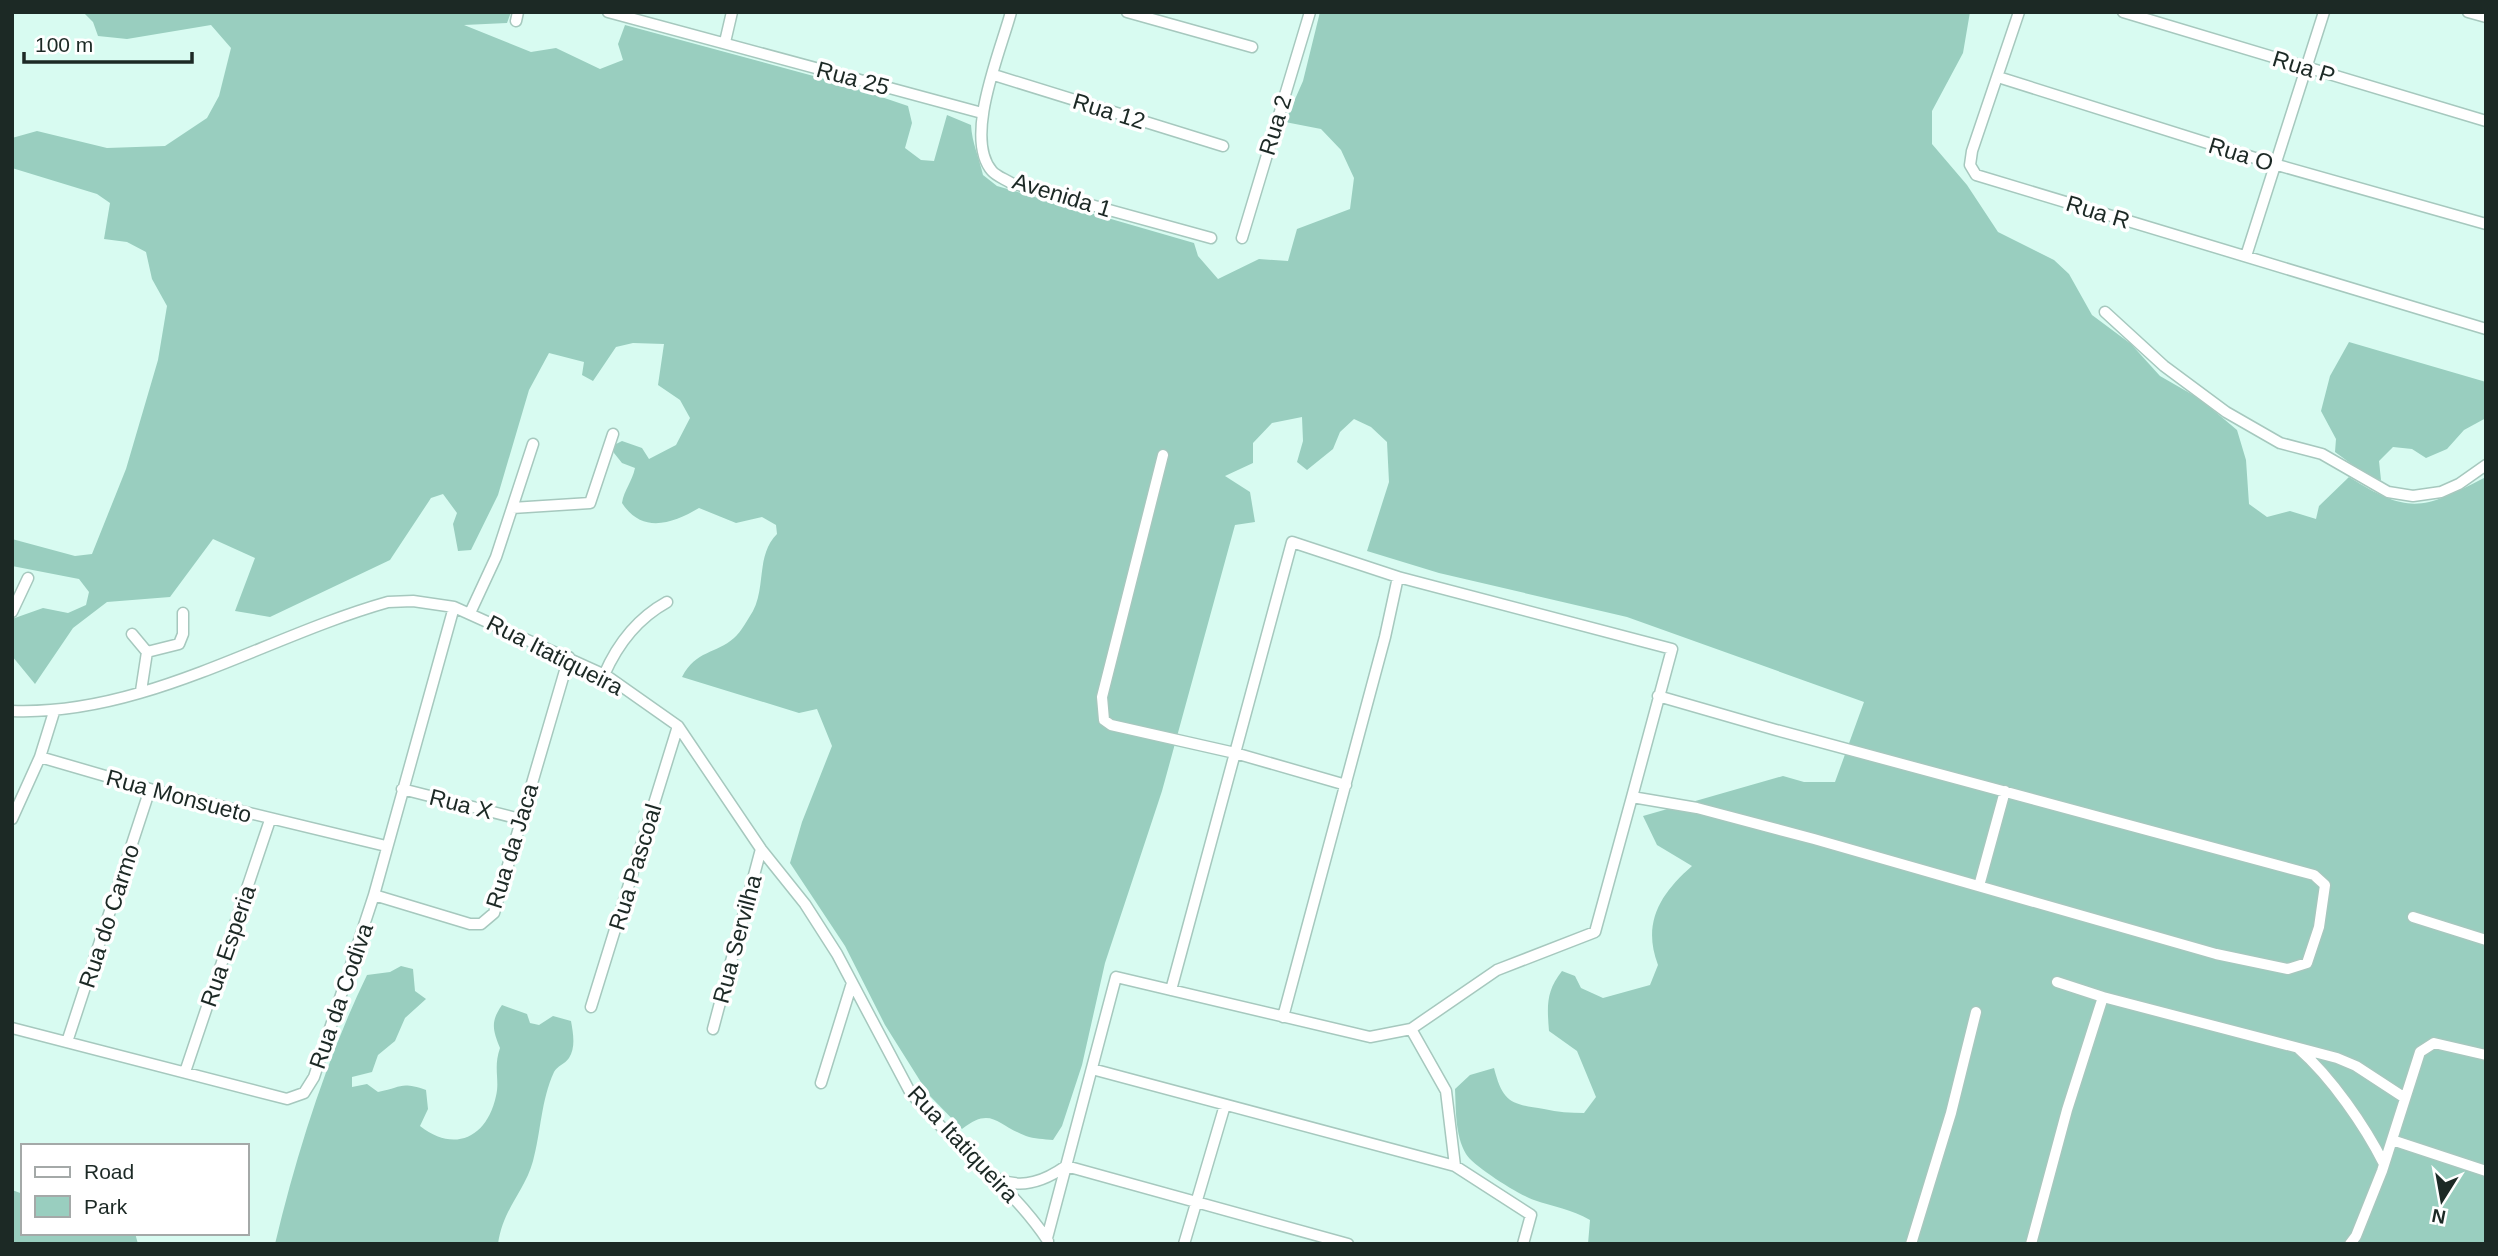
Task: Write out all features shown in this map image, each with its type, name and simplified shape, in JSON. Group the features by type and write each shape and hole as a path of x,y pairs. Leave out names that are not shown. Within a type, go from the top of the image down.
{"street":[{"name":"Rua 25","path":"608,12 982,113"},
{"path":"725,42 732,12"},
{"path":"998,12 1011,14"},
{"path":"1127,12 1252,47"},
{"name":"Rua 2","path":"1242,238 1310,12"},
{"path":"1998,77 2019,12"},
{"name":"Rua P","path":"2123,12 2486,121"},
{"path":"2324,12 2304,67 2246,256 2486,329"},
{"path":"2468,12 2486,17"},
{"name":"Avenida 1","path":"1011,14 982,113 985,160 993,172 1011,183 1211,239"},
{"name":"Rua 12","path":"994,75 1223,146"},
{"name":"Rua R","path":"1998,77 1972,151 1970,169 1981,177 2246,256"},
{"name":"Rua O","path":"1998,77 2274,164 2486,224"},
{"path":"2105,312 2164,366 2226,412 2280,443 2322,454 2388,492 2420,496 2441,492 2459,485 2486,465"},
{"path":"512,508 590,503 613,434"},
{"path":"470,613 496,557 533,444"},
{"path":"1163,455 1106,681 1102,712 1104,720 1111,724 1235,753 1346,785"},
{"path":"1048,1241 1116,977 1283,1017 1370,1037 1411,1028 1497,970 1595,932 1671,649 1398,577 1292,542 1171,990"},
{"path":"1283,1017 1385,637 1398,577"},
{"path":"12,612 27,578"},
{"name":"Rua Itatiqueira","path":"12,711 54,712 141,691 388,602 413,601 454,607 569,657 604,675 678,726 761,849 806,904 909,1090 930,1115 982,1164 1048,1241"},
{"path":"604,675 631,631 649,612 667,602"},
{"name":"Rua da Codiva","path":"12,1028 287,1098 304,1093 314,1077 374,895 454,607"},
{"path":"147,652 179,644 183,634 183,613"},
{"path":"132,634 147,652 141,691"},
{"name":"Rua da Jaca","path":"374,895 470,924 489,920 502,891 520,819 569,657"},
{"path":"1632,797 1697,808 2216,954 2288,969 2307,963 2319,927 2325,885 2314,875 1658,695"},
{"path":"12,819 40,757 54,712"},
{"name":"Rua Pascoal","path":"591,1007 678,726"},
{"name":"Rua Monsueto","path":"40,757 270,820 386,846"},
{"name":"Rua do Carmo","path":"67,1042 150,789"},
{"name":"Rua X","path":"402,789 520,819"},
{"path":"1979,886 2005,791"},
{"name":"Rua Esperia","path":"185,1072 270,820"},
{"name":"Rua Servilha","path":"713,1029 761,849"},
{"path":"2413,917 2486,940"},
{"path":"2057,982 2297,1047 2356,1066 2405,1098"},
{"path":"821,1083 852,983"},
{"path":"2031,1244 2067,1110 2103,996"},
{"path":"1911,1244 1951,1113 1976,1012"},
{"path":"1411,1028 1446,1091 1455,1166"},
{"path":"2354,1243 2384,1164 2420,1052 2434,1043 2486,1055"},
{"path":"2297,1047 2330,1083 2372,1141 2384,1164"},
{"path":"1092,1069 1455,1166 1531,1215 1524,1244"},
{"path":"1184,1244 1225,1105"},
{"path":"2392,1140 2486,1171"},
{"path":"982,1164 994,1177 1010,1184 1024,1185 1052,1176 1066,1166"},
{"path":"1066,1166 1348,1244"}],"green space":[{"path":"83,12 511,12 507,23 464,25 531,52 556,48 600,69 623,60 618,44 625,25 843,84 908,106 912,123 905,148 921,160 934,161 947,115 971,125 983,175 997,186 1194,243 1198,256 1218,279 1259,259 1288,261 1297,229 1350,209 1354,178 1341,150 1321,129 1285,122 1303,81 1320,12 1970,12 1963,53 1932,111 1932,144 1967,185 1998,232 2054,260 2069,274 2092,315 2131,344 2160,376 2200,399 2237,430 2246,460 2249,504 2267,517 2290,511 2316,519 2319,506 2349,477 2388,498 2417,504 2447,496 2486,477 2486,1244 1588,1244 1590,1220 1527,1197 1487,1173 1470,1159 1462,1147 1455,1089 1470,1075 1494,1068 1505,1095 1516,1103 1554,1111 1584,1113 1596,1097 1577,1051 1549,1031 1548,1006 1553,985 1562,971 1575,976 1581,988 1603,998 1650,985 1658,965 1652,936 1657,910 1671,887 1692,866 1657,845 1643,816 1783,776 1804,782 1835,782 1864,702 1627,617 1439,573 1367,551 1389,482 1387,442 1371,427 1354,419 1340,432 1333,449 1307,470 1297,462 1303,441 1302,417 1272,423 1253,443 1253,463 1225,476 1250,492 1255,522 1235,525 1162,791 1105,963 1082,1065 1062,1126 1053,1140 1026,1136 988,1118 972,1122 962,1129 929,1095 885,1025 845,946 790,863 802,822 832,746 817,709 799,713 682,677 694,662 727,643 744,625 757,601 766,551 777,534 776,525 762,517 736,523 699,508 668,522 648,522 630,513 622,503 635,468 622,463 614,453 614,445 622,441 642,448 649,459 676,445 690,418 680,400 658,385 664,344 633,343 616,347 593,381 582,375 584,362 549,353 529,390 498,495 471,550 458,551 453,524 457,513 443,494 431,498 390,560 270,617 235,611 255,558 213,539 170,597 107,602 73,628 35,684 12,656 12,619 43,608 68,613 86,605 89,592 79,579 12,566 12,539 75,556 92,554 126,469 158,360 167,306 152,279 146,252 127,242 104,239 110,203 97,194 12,168 12,138 37,131 107,148 165,146 207,118 219,96 231,48 211,25 127,39 98,36 93,22"},
{"path":"2349,342 2486,382 2486,418 2464,430 2447,449 2426,458 2412,449 2393,447 2379,461 2381,480 2372,479 2335,452 2336,439 2321,411 2330,376"},
{"path":"401,966 413,969 415,991 426,999 405,1018 395,1041 378,1055 372,1072 352,1077 352,1087 367,1084 378,1092 405,1086 426,1090 428,1109 420,1126 445,1139 467,1137 477,1131 492,1110 497,1090 500,1048 494,1031 494,1021 502,1005 527,1014 530,1023 539,1025 553,1016 571,1021 573,1049 567,1060 555,1070 550,1083 533,1161 504,1220 498,1244 275,1244 314,1107 352,1007 367,975 390,972"},
{"path":"12,1190 21,1193 21,1235 136,1235 138,1244 12,1244"}]}
